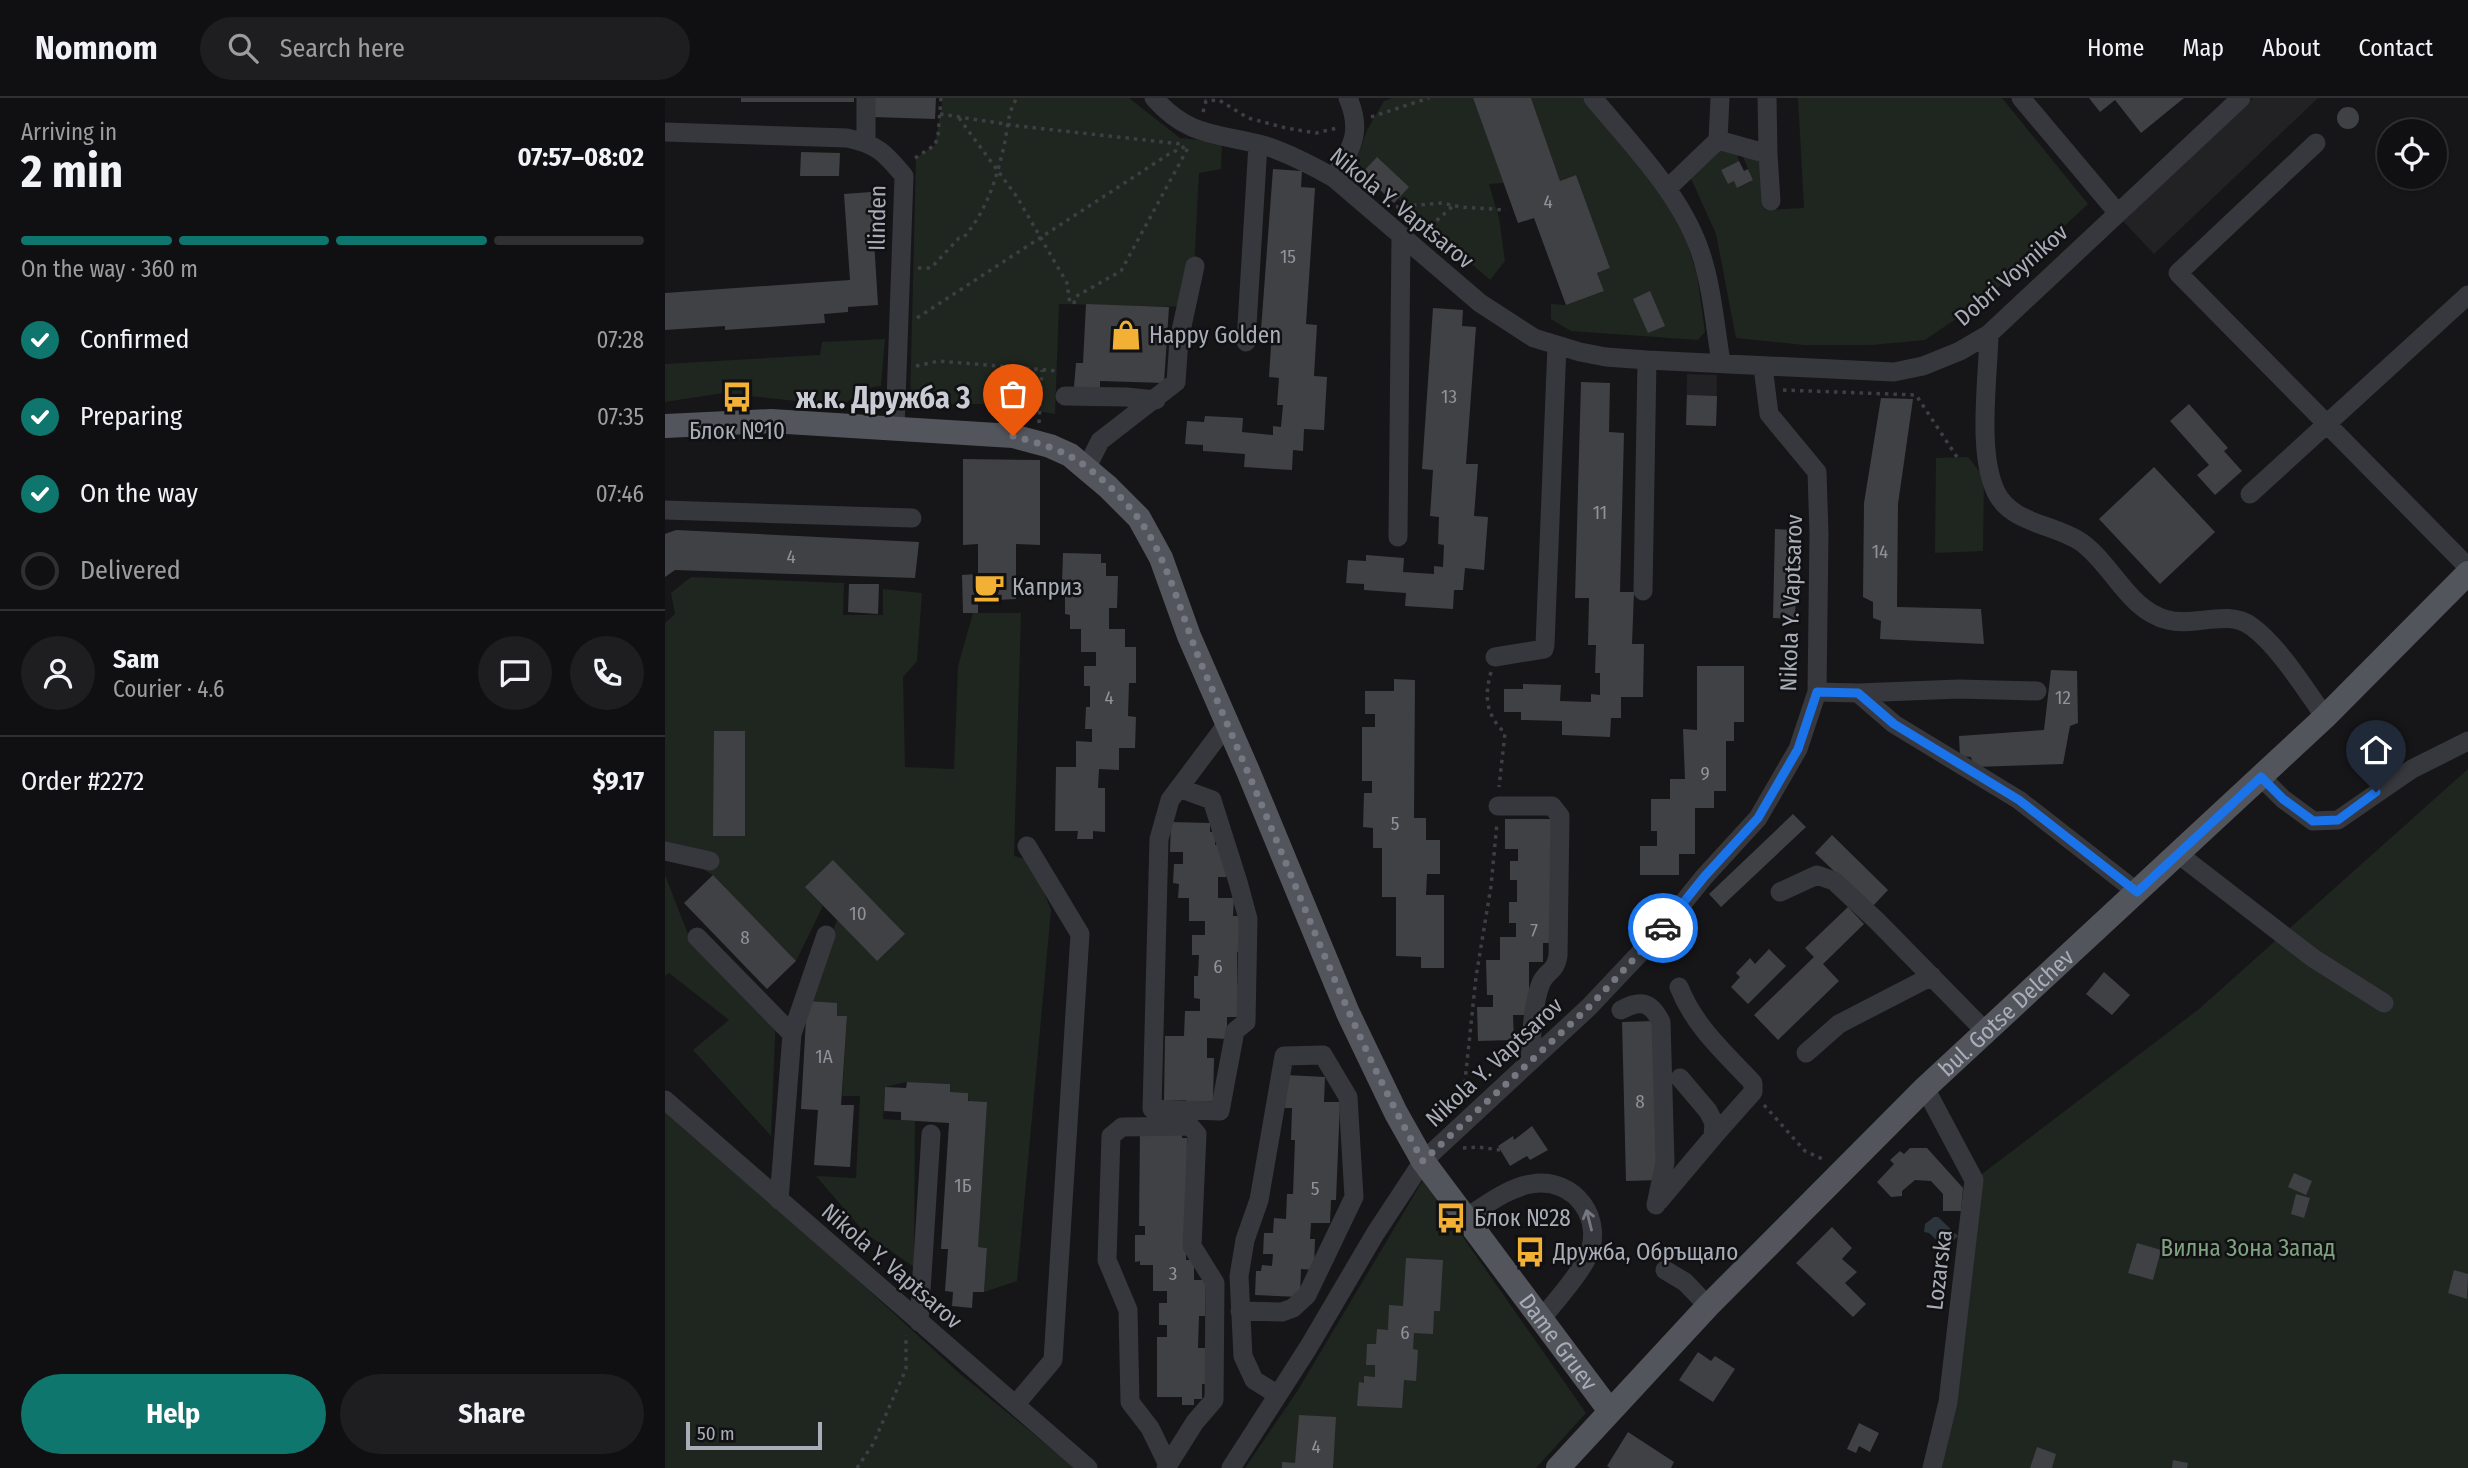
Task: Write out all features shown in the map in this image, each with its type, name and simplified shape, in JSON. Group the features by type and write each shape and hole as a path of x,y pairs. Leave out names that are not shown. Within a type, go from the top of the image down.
{"main road":[{"name":"Dame Gruev","path":"665,426 771,421 1013,436 1039,443 1070,456 1087,467 1139,518 1155,548 1189,636 1348,1013 1396,1113 1423,1161 1540,1321 1610,1411"},
{"name":"bul. Gotse Delchev","path":"1557,1468 1707,1306 1925,1088 2325,717 2468,573"}],"street":[{"path":"665,132 847,138 866,142 866,98"},
{"name":"Nikola Y. Vaptsarov","path":"1154,98 1170,116 1197,130 1258,144 1311,165 1335,178 1480,303 1534,338 1607,357 1721,362 1763,367 1769,414 1817,472 1817,692 1798,749 1758,818 1589,1007 1423,1161 1231,1468"},
{"path":"1335,178 1355,140 1356,123 1348,98"},
{"path":"1593,98 1667,189 1700,250 1721,362"},
{"path":"1667,189 1717,140 1720,98"},
{"path":"1766,98 1771,201"},
{"path":"2021,98 2117,212"},
{"name":"Dobri Voynikov","path":"1763,367 1894,372 1923,366 1959,351 1989,334 2241,98"},
{"path":"1717,140 1768,154"},
{"name":"Ilinden","path":"866,142 882,150 904,176 895,428"},
{"path":"2316,143 2178,273 2468,567"},
{"path":"1246,342 1258,144"},
{"path":"1398,537 1406,240"},
{"path":"1087,467 1100,441 1176,382 1179,340 1195,266"},
{"path":"2250,494 2468,295"},
{"path":"1989,334 1985,446 1987,468 1996,495 2008,508 2024,518 2065,533 2083,543 2137,602 2154,615 2168,621 2227,618 2249,624 2268,640 2325,717"},
{"path":"1495,657 1539,650 1545,645 1557,345"},
{"path":"1643,591 1647,360"},
{"path":"1065,396 1156,400"},
{"path":"665,510 912,518"},
{"path":"1817,692 1959,689 2037,691"},
{"path":"1858,693 1894,724 2019,800 2137,892"},
{"path":"1153,1118 1159,839 1170,800 1227,724"},
{"path":"2261,777 2283,799 2313,821 2338,820 2412,769 2468,741"},
{"path":"1167,1466 1150,1428 1130,1402 1128,1310 1107,1260 1111,1136 1122,1127 1153,1118 1220,1111 1235,1031 1246,1022 1248,919 1212,800 1179,789"},
{"path":"1498,806 1552,806 1560,816 1558,956 1556,967 1542,979 1536,1000 1530,1060"},
{"path":"1016,1404 1053,1360 1080,934 1027,846"},
{"path":"665,851 711,862"},
{"path":"2177,853 2313,958 2384,1003"},
{"path":"1780,892 1817,875 1834,881 1986,1032"},
{"path":"779,1200 792,1034 826,935"},
{"path":"697,937 792,1034"},
{"path":"1805,1053 1839,1024 1932,976"},
{"path":"1621,1010 1633,1004 1649,1005 1656,1011 1661,1022 1665,1162 1656,1205 1753,1092 1753,1083 1697,1023 1679,987"},
{"path":"1240,1311 1282,1312 1293,1308 1307,1295 1353,1197 1348,1097 1324,1055 1284,1056 1259,1200 1245,1240 1239,1276 1240,1311 1243,1356 1254,1380 1278,1395"},
{"path":"1681,1078 1708,1111 1714,1123 1713,1137"},
{"name":"Lozarska","path":"1925,1088 1974,1180 1948,1402 1932,1468"},
{"name":"Nikola Y. Vaptsarov","path":"665,1100 1088,1468"},
{"path":"1153,1118 1190,1126 1197,1134 1192,1246 1215,1283 1214,1400 1195,1422 1167,1466"},
{"path":"916,1320 931,1134"},
{"path":"1465,1218 1514,1188 1532,1184 1558,1185 1583,1202 1592,1227 1592,1243 1586,1260 1540,1321"},
{"path":"1665,1270 1685,1282 1707,1306"}],"path":[{"path":"915,158 935,145 941,98"},
{"path":"901,267 931,268 959,238 964,237 990,198 995,185 1009,112 1017,98"},
{"path":"1197,130 1206,101 1219,100 1248,118 1286,128 1316,132 1356,123 1429,98"},
{"path":"940,114 1179,143"},
{"path":"899,322 912,321 1039,238 1169,154 1187,147 1121,271 1078,295 1072,304 1067,283 1039,238 1017,197 957,117"},
{"path":"1373,211 1442,203 1506,210"},
{"path":"1406,240 1454,205"},
{"path":"923,363 952,362 1057,371"},
{"path":"1039,443 1042,369"},
{"path":"1766,390 1916,395 1957,457"},
{"path":"1460,1127 1476,976 1491,886 1504,733 1495,723 1486,705 1495,657"},
{"path":"1753,1092 1805,1151 1847,1165"},
{"path":"857,1468 873,1444 906,1369 906,1327 916,1320"}],"shaded area":[{"path":"2253,98 2318,98 2154,254 2123,221"},
{"path":"1687,374 1717,375 1716,426 1686,425"},
{"path":"1938,1217 1958,1236 1945,1248 1929,1233 1924,1232 1925,1224"}],"green space":[{"path":"943,98 1129,98 1180,138 1222,142 1221,169 1199,173 1192,307 1059,304 1055,414 994,404 910,404 916,158 935,145"},
{"path":"1392,98 1473,98 1504,183 1489,184 1499,218 1505,261 1490,280 1354,160 1384,101"},
{"path":"1531,98 1584,98 1661,192 1687,243 1697,275 1705,332 1698,340 1571,331 1551,319 1551,304 1566,305 1604,291 1597,273 1610,268 1576,175 1560,181"},
{"path":"1798,98 2002,98 2088,204 1988,297 1925,340 1871,345 1804,345 1736,338 1716,234 1689,174 1723,146 1736,151 1739,161 1721,170 1728,184 1734,181 1738,188 1753,180 1741,152 1759,159 1761,163 1765,210 1804,208"},
{"path":"885,339 881,386 867,388 841,406 723,393 665,402 665,364 820,355 822,342"},
{"path":"1968,457 1984,477 1983,551 1935,553 1936,458"},
{"path":"691,577 844,583 843,615 883,615 883,589 922,593 917,661 903,677 905,767 954,769 958,666 973,613 1021,613 1014,856 1032,861 1051,910 1017,1281 984,1292 987,1248 978,1247 968,1093 950,1092 950,1084 907,1082 885,1087 883,1119 915,1121 914,1267 865,1233 816,1176 856,1178 860,1096 842,1096 847,1017 837,1016 807,1001 837,920 877,961 805,887 823,906 796,961 713,875 665,847 665,623 675,614 671,593"},
{"name":"Вилна Зона Запад","path":"2468,769 2468,1468 1932,1468 1974,1180 2199,1009"},
{"path":"665,875 691,942 776,1014 771,1136 693,1050 729,1020 669,973 665,976"},
{"path":"669,1108 959,1373 1075,1468 665,1468 665,1109"},
{"path":"1423,1180 1586,1413 1536,1468 1245,1468 1298,1390"}],"building":[{"path":"741,98 854,98 854,102 741,102"},
{"path":"874,98 936,98 935,119 873,117"},
{"path":"1473,98 1531,98 1560,181 1576,175 1610,268 1597,273 1604,291 1566,305 1534,218 1518,223"},
{"path":"2089,98 2184,98 2141,133 2115,100 2100,112"},
{"path":"2348,107 2356,110 2359,118 2356,126 2348,129 2340,126 2337,118 2340,110"},
{"path":"801,152 840,153 839,176 800,176"},
{"path":"1377,157 1409,187 1394,203 1362,173"},
{"path":"1739,161 1744,171 1748,169 1753,180 1737,188 1734,181 1728,184 1721,170"},
{"path":"1273,169 1302,171 1301,187 1315,188 1306,324 1317,325 1314,376 1327,377 1324,430 1304,429 1303,451 1293,450 1292,470 1244,467 1245,454 1203,451 1203,445 1185,444 1187,421 1204,422 1205,416 1243,418 1242,432 1273,435 1273,426 1281,427 1283,405 1277,405 1279,378 1269,377 1272,331 1261,330"},
{"path":"871,192 878,305 848,307 848,312 824,314 825,323 725,330 725,326 665,330 665,293 850,280 844,194"},
{"path":"1650,291 1665,326 1648,333 1633,299"},
{"name":"Happy Golden","path":"1086,304 1169,307 1164,383 1100,381 1100,388 1074,387 1076,363 1083,363"},
{"path":"1433,308 1463,310 1462,326 1476,327 1466,464 1478,464 1474,516 1488,517 1484,570 1465,568 1463,590 1454,590 1453,609 1405,606 1406,593 1364,590 1364,584 1346,583 1348,560 1366,561 1366,555 1404,558 1403,572 1434,574 1434,566 1443,567 1444,545 1438,544 1439,517 1430,516 1433,470 1422,469"},
{"path":"1581,382 1610,383 1609,432 1624,433 1620,592 1634,592 1632,644 1644,644 1643,697 1621,697 1621,718 1611,718 1610,737 1562,735 1562,721 1521,720 1521,712 1504,712 1504,689 1523,689 1523,684 1561,685 1560,701 1591,702 1591,694 1600,695 1600,673 1595,673 1596,645 1588,645 1589,598 1575,598"},
{"path":"1687,395 1717,396 1716,426 1686,425"},
{"path":"1881,398 1913,399 1898,504 1897,607 1981,609 1984,644 1880,639 1881,621 1873,618 1873,602 1863,597 1864,503"},
{"path":"2189,404 2228,448 2224,451 2242,471 2215,495 2197,475 2209,465 2170,421"},
{"path":"963,459 1040,460 1040,545 1016,544 1016,599 978,601 978,613 963,613 962,575 978,574 978,544 963,545"},
{"path":"2154,467 2215,532 2160,584 2099,519"},
{"path":"1775,529 1798,530 1795,619 1773,618"},
{"path":"676,530 919,542 915,578 675,570 665,577 665,534"},
{"path":"1063,553 1101,554 1101,563 1106,563 1106,576 1118,576 1117,608 1109,608 1109,629 1125,629 1125,647 1136,647 1136,683 1129,683 1128,716 1136,717 1135,748 1119,748 1119,770 1099,769 1098,788 1105,788 1105,832 1093,831 1093,839 1077,839 1078,831 1055,831 1056,767 1076,767 1076,741 1092,742 1092,729 1085,729 1086,707 1090,707 1090,686 1084,686 1084,666 1096,666 1096,652 1081,652 1081,629 1070,629 1070,615 1065,614 1065,595 1074,595 1075,583 1062,583"},
{"path":"849,584 879,584 878,614 848,612"},
{"path":"1697,666 1744,666 1744,722 1734,722 1734,741 1726,741 1726,791 1714,791 1714,808 1695,808 1695,854 1679,854 1679,875 1640,875 1640,846 1657,846 1657,831 1651,831 1651,799 1670,799 1670,779 1685,779 1683,729 1697,730"},
{"path":"2051,670 2077,671 2078,723 2070,726 2063,764 1974,767 1971,757 1960,756 1959,736 2044,730"},
{"path":"1394,679 1415,680 1414,818 1426,818 1426,840 1440,840 1440,874 1427,874 1426,895 1444,895 1444,968 1421,968 1421,957 1396,956 1396,897 1382,897 1382,848 1373,848 1373,828 1363,827 1364,793 1372,793 1372,781 1362,781 1362,727 1375,727 1375,714 1365,714 1365,691 1394,691"},
{"path":"714,731 745,731 745,836 713,836"},
{"path":"1793,814 1806,827 1721,907 1709,894"},
{"path":"1505,819 1552,819 1553,943 1543,943 1543,962 1529,962 1529,1015 1513,1015 1514,1040 1478,1041 1477,1007 1493,1007 1493,995 1487,995 1486,960 1500,960 1500,937 1516,937 1516,923 1509,923 1509,902 1517,902 1517,880 1510,880 1510,861 1518,861 1518,849 1505,849"},
{"path":"1171,822 1210,823 1210,832 1215,832 1215,845 1226,845 1226,877 1218,877 1218,898 1234,898 1233,916 1244,916 1244,952 1237,952 1237,985 1244,986 1244,1017 1227,1017 1227,1039 1207,1038 1207,1058 1214,1058 1213,1101 1202,1101 1201,1108 1186,1108 1186,1100 1164,1100 1165,1036 1184,1036 1185,1011 1200,1011 1200,999 1194,998 1194,976 1198,976 1199,955 1192,955 1192,935 1205,935 1205,921 1189,921 1189,898 1178,898 1179,884 1173,883 1174,864 1183,864 1183,852 1170,852"},
{"path":"1832,835 1888,890 1872,907 1815,853"},
{"path":"833,860 905,934 877,961 805,887"},
{"path":"713,875 796,961 767,989 684,903"},
{"path":"1848,907 1864,924 1823,964 1839,981 1778,1040 1754,1015 1814,957 1805,948"},
{"path":"1769,949 1786,966 1748,1004 1731,987 1740,977 1736,973 1750,958 1755,964"},
{"path":"2104,972 2130,995 2112,1015 2086,994"},
{"path":"807,1001 837,1003 837,1016 847,1016 841,1105 854,1105 850,1167 814,1165 818,1110 801,1109"},
{"path":"1655,1021 1659,1180 1626,1181 1622,1022"},
{"path":"1286,1075 1325,1077 1324,1102 1340,1102 1336,1200 1331,1200 1330,1223 1311,1223 1310,1239 1315,1239 1314,1270 1301,1269 1300,1297 1255,1295 1256,1271 1261,1271 1262,1265 1272,1266 1273,1254 1263,1254 1264,1233 1273,1233 1274,1218 1286,1219 1287,1194 1293,1194 1295,1140 1291,1140 1292,1108 1285,1108"},
{"path":"907,1082 950,1084 950,1092 968,1093 968,1101 987,1102 978,1247 987,1248 984,1292 973,1292 972,1308 952,1306 953,1292 945,1291 948,1249 941,1249 949,1123 901,1120 901,1112 884,1111 885,1087 906,1088"},
{"path":"1532,1126 1548,1150 1530,1160 1527,1156 1510,1166 1498,1146 1513,1136 1514,1140"},
{"path":"1140,1130 1182,1130 1182,1138 1187,1138 1186,1260 1194,1260 1194,1280 1206,1280 1205,1316 1199,1316 1198,1348 1209,1348 1209,1384 1202,1384 1202,1399 1194,1399 1194,1405 1182,1405 1182,1397 1157,1397 1157,1337 1167,1337 1167,1325 1159,1325 1159,1303 1167,1303 1167,1291 1153,1291 1153,1265 1140,1265 1140,1261 1135,1262 1135,1235 1145,1235 1145,1226 1139,1226"},
{"path":"1910,1148 1927,1148 1963,1188 1961,1211 1943,1211 1943,1194 1931,1181 1915,1180 1902,1191 1902,1196 1891,1197 1877,1182 1894,1164 1890,1160 1900,1151 1904,1154"},
{"path":"2294,1173 2312,1181 2306,1195 2288,1187"},
{"path":"2296,1194 2310,1198 2304,1218 2291,1214"},
{"path":"1832,1227 1852,1248 1842,1259 1857,1272 1845,1283 1866,1304 1853,1317 1796,1263"},
{"path":"2137,1243 2161,1250 2153,1280 2128,1273"},
{"path":"1406,1258 1443,1260 1440,1311 1434,1311 1433,1334 1414,1333 1413,1349 1418,1350 1416,1381 1404,1380 1402,1408 1357,1406 1359,1382 1364,1383 1364,1376 1375,1377 1375,1365 1366,1365 1367,1344 1376,1344 1377,1329 1388,1330 1389,1305 1403,1306"},
{"path":"2454,1270 2468,1274 2467,1299 2448,1293"},
{"path":"1698,1352 1711,1361 1715,1356 1735,1369 1713,1402 1679,1380"},
{"path":"1299,1415 1336,1417 1333,1468 1282,1468 1282,1462 1295,1463"},
{"path":"1859,1423 1879,1433 1870,1452 1859,1446 1856,1453 1847,1449"},
{"path":"1628,1432 1674,1462 1671,1468 1607,1466"},
{"path":"2037,1447 2056,1454 2052,1468 2030,1468"},
{"path":"2173,1460 2188,1463 2187,1468 2172,1468"}],"way so far":[{"path":"1013,436 1050,446 1087,467 1139,518 1161,558 1189,636 1348,1013 1396,1113 1423,1161 1589,1007 1663,928"}],"place":[{"name":"Happy Golden","path":"1126,335"},
{"name":"Блок №10","path":"737,397"},
{"name":"Каприз","path":"989,587"},
{"name":"Блок №28","path":"1451,1218"},
{"name":"Дружба, Обръщало","path":"1530,1252"}],"district":[{"name":"ж.к. Дружба 3","path":"883,398"}],"route":[{"path":"1663,928 1704,877 1758,818 1798,749 1817,692 1858,693 1894,724 2019,800 2137,892 2261,777 2283,799 2313,821 2338,820 2376,792"}]}
